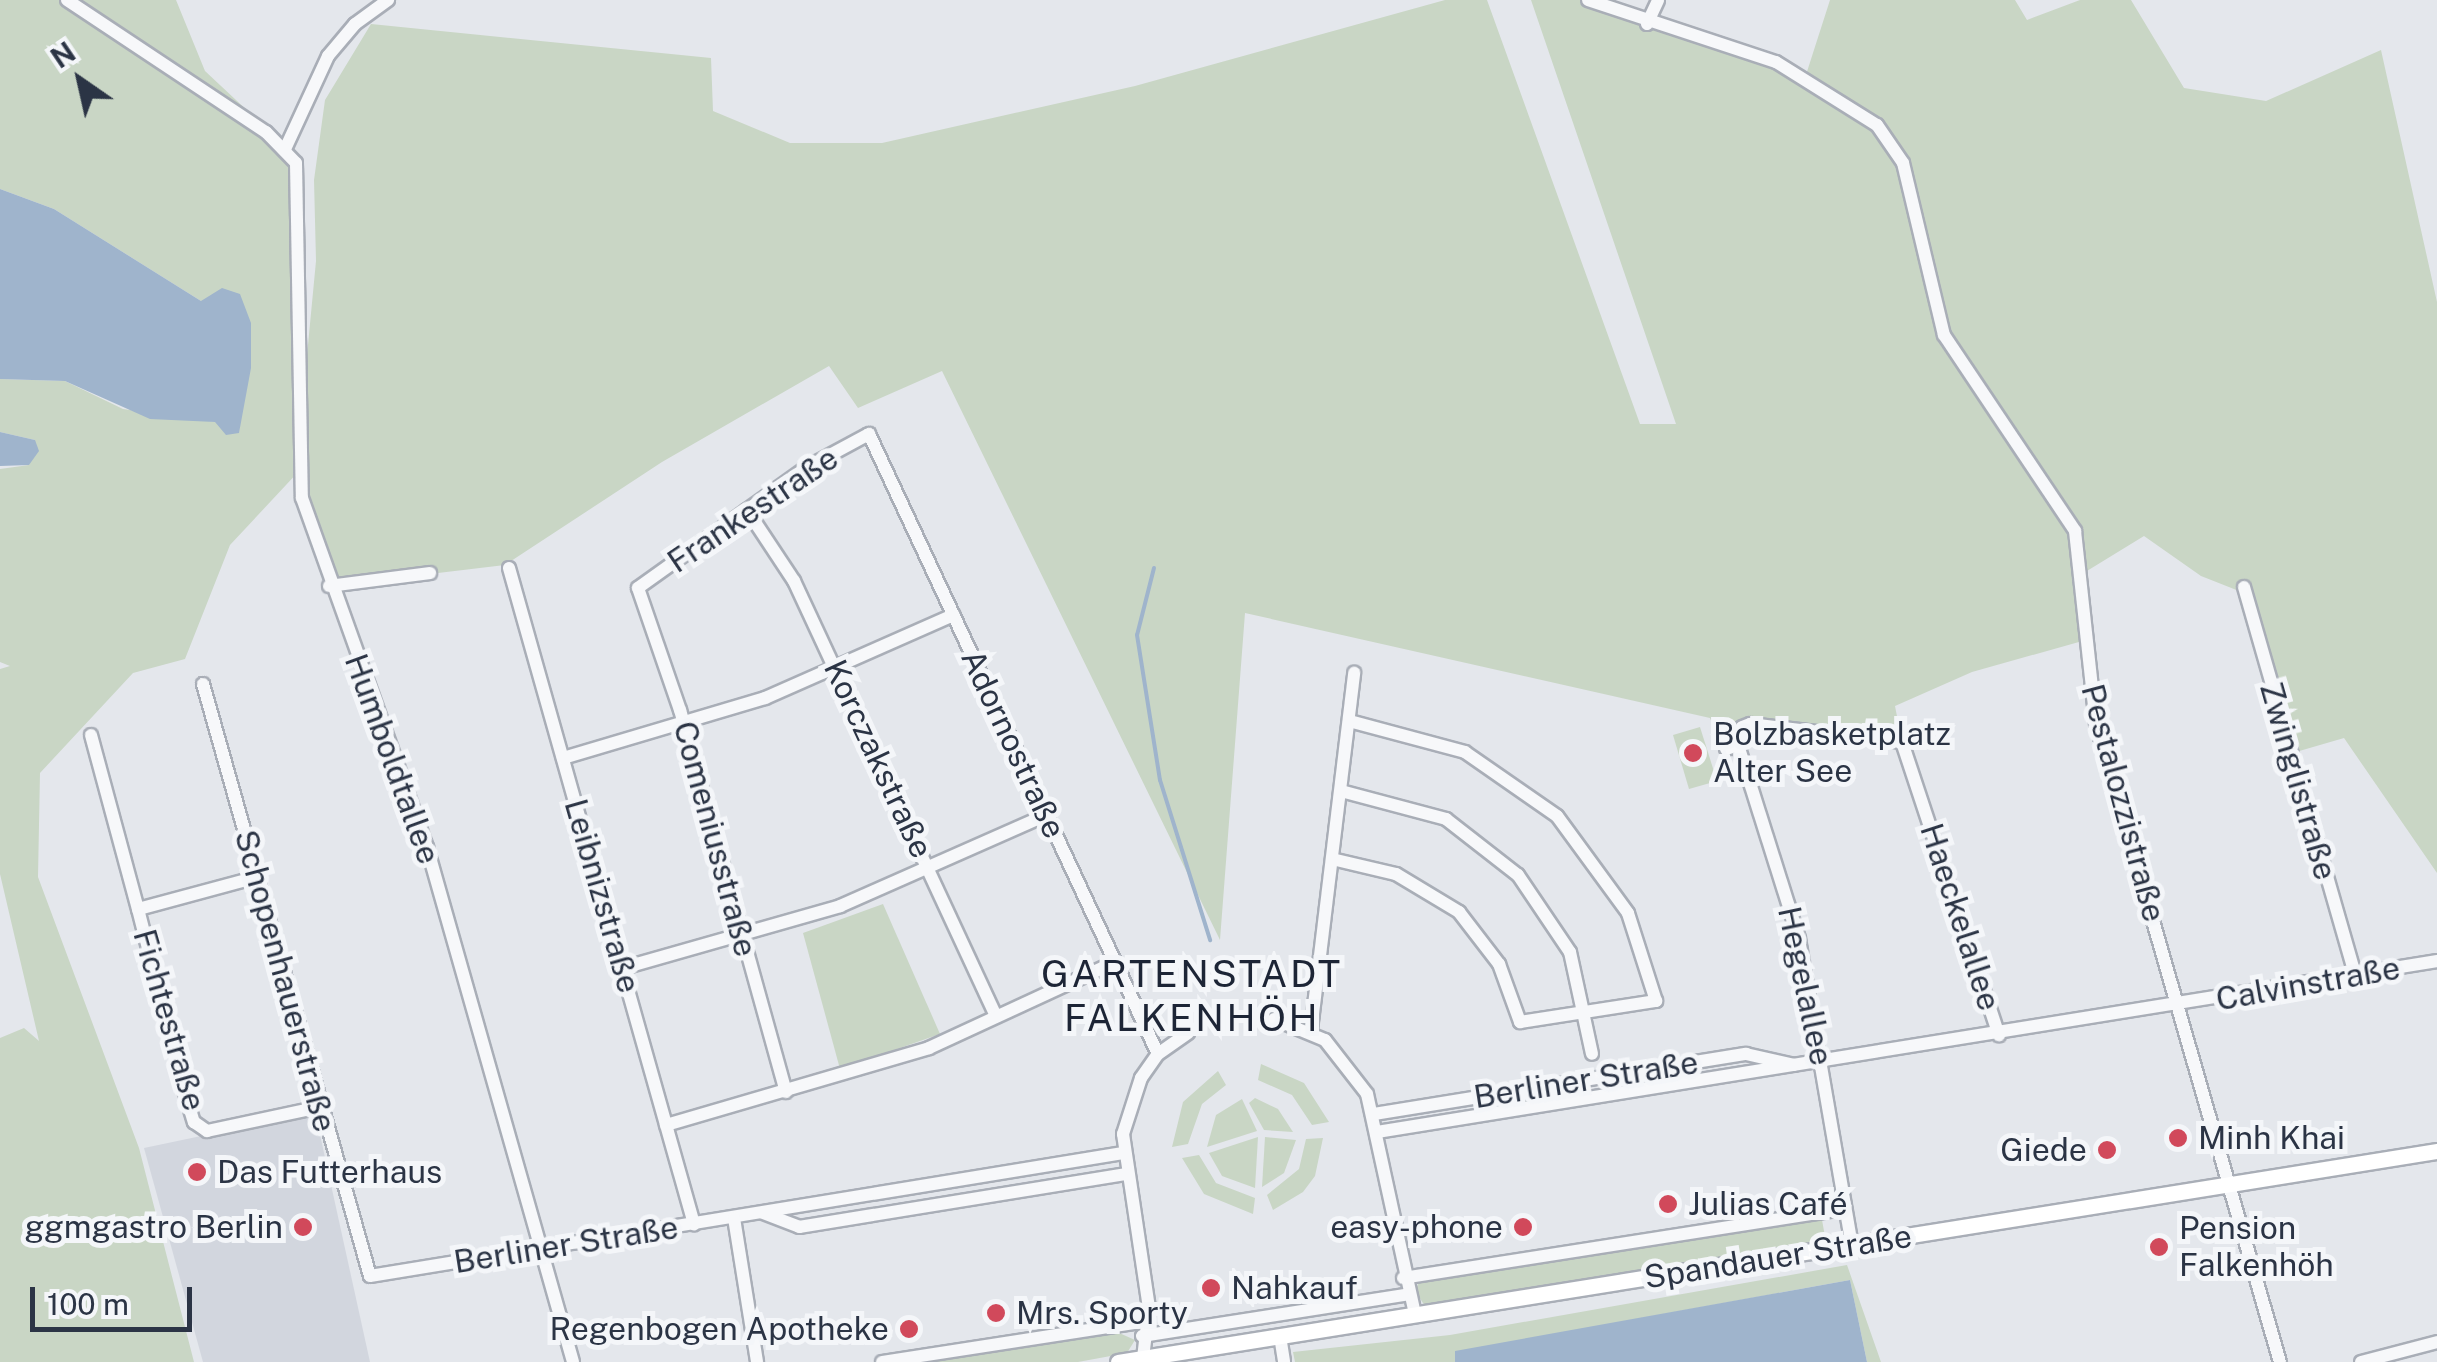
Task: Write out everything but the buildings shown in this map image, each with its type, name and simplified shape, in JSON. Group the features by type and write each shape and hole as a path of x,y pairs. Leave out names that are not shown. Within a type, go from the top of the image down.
{"main road":[{"name":"Spandauer Straße","path":"1118,1362 2437,1151"}],"street":[{"path":"67,0 286,148 328,56 388,0"},
{"name":"Pestalozzistraße","path":"1588,0 1647,24 1776,62 1876,125 1903,163 1944,335 2075,531 2096,723 2280,1362"},
{"path":"1647,24 1658,0"},
{"name":"Humboldtallee","path":"286,148 301,178 302,498 330,586 427,848 573,1362"},
{"name":"Frankestraße","path":"638,588 746,510 869,434"},
{"name":"Adornostraße","path":"869,434 1158,1054"},
{"name":"Korczakstraße","path":"746,510 783,562 838,670 996,1016"},
{"name":"Leibnizstraße","path":"509,568 694,1224"},
{"path":"330,586 430,573"},
{"name":"Zwinglistraße","path":"2244,586 2354,975"},
{"name":"Comeniusstraße","path":"638,588 684,724 786,1092"},
{"path":"563,758 684,724 838,670 953,615"},
{"path":"1311,1030 1354,672"},
{"name":"Schopenhauerstraße","path":"203,684 370,1276"},
{"path":"1332,859 1396,874 1460,912 1498,964 1520,1022 1656,1001 1628,912 1580,840 1534,796 1465,752 1350,721"},
{"name":"Haeckelallee","path":"1732,747 1742,727 1750,724 1902,742 1999,1035"},
{"name":"Fichtestraße","path":"90,735 194,1122 207,1132 320,1108"},
{"name":"Hegelallee","path":"1732,747 1798,940 1852,1246"},
{"path":"1341,791 1419,807 1494,850 1556,925 1579,976 1592,1054"},
{"path":"623,968 742,937 929,869 1046,815"},
{"name":"Fichtestraße","path":"138,909 257,877"},
{"name":"Calvinstraße","path":"2180,1006 2437,961"},
{"path":"666,1126 929,1048 1115,962"},
{"name":"Berliner Straße","path":"1377,1132 2180,1006"},
{"path":"1274,1020 1311,1030 1350,1066 1374,1114 1403,1278 1415,1314"},
{"path":"1143,1358 1146,1321 1123,1154 1133,1096 1158,1054 1188,1034"},
{"name":"Berliner Straße","path":"1374,1114 1746,1054 1796,1066"},
{"name":"Berliner Straße","path":"370,1276 1123,1154"},
{"name":"Berliner Straße","path":"763,1214 799,1227 1127,1174"},
{"name":"Spandauer Straße","path":"1403,1278 1845,1209"},
{"path":"734,1218 757,1362"},
{"path":"1142,1336 1410,1294"},
{"path":"882,1362 1146,1321"},
{"path":"1280,1336 1283,1362"},
{"path":"2361,1362 2437,1342"}],"shaded area":[{"path":"315,1112 370,1362 203,1362 144,1148"}],"green space":[{"path":"0,0 176,0 205,71 286,147 296,163 301,418 316,261 314,180 325,100 371,24 711,58 713,111 790,143 882,143 1135,86 1445,0 1487,0 1640,424 1676,424 1531,0 1588,0 1804,81 1830,0 2015,0 2027,20 2080,0 2131,0 2184,88 2266,101 2381,50 2437,302 2437,873 2344,738 2289,754 2239,591 2201,576 2144,536 2082,574 2086,640 1972,672 1895,706 1902,742 1741,721 1730,738 1719,741 1710,718 1245,613 1220,940 942,371 858,408 829,366 662,462 505,565 329,586 300,470 230,545 185,659 133,673 40,773 38,877 139,1148 194,1362 0,1362 0,1038 24,1028 39,1041 0,874 0,669 10,666 0,662 0,469 29,465 35,440 0,432 0,379 65,381 123,409 216,422 239,433 240,414 201,301 54,209 0,189"},
{"name":"Bolzbasketplatz Alter See","path":"1700,727 1717,781 1689,789 1673,735"},
{"path":"883,904 940,1034 840,1069 803,933"},
{"path":"1261,1064 1304,1083 1329,1122 1312,1125 1292,1095 1258,1080"},
{"path":"1218,1071 1226,1085 1202,1104 1188,1144 1172,1147 1183,1102"},
{"path":"1255,1098 1278,1109 1293,1132 1264,1130 1249,1103"},
{"path":"1242,1099 1257,1131 1207,1147 1216,1115"},
{"path":"1258,1137 1255,1188 1222,1176 1209,1153"},
{"path":"1265,1137 1296,1140 1284,1173 1262,1187"},
{"path":"1323,1138 1315,1176 1303,1192 1273,1210 1267,1195 1299,1169 1306,1139"},
{"path":"1199,1155 1216,1183 1255,1198 1253,1214 1204,1194 1182,1158"},
{"path":"1822,1220 1826,1242 1425,1306 1415,1291 1420,1280"},
{"path":"1847,1265 1881,1362 1867,1362 1850,1280 1455,1352 1455,1362 1295,1362 1293,1352 1450,1335"},
{"path":"1117,1332 1135,1340 1127,1353 1078,1362 920,1362"}],"water":[{"path":"0,189 54,209 201,301 222,288 240,294 251,323 251,368 239,433 226,435 215,422 150,419 65,381 0,379"},
{"path":"0,432 35,440 39,451 29,465 0,466"},
{"path":"1850,1280 1867,1362 1455,1362 1455,1351"}],"waterway":[{"path":"1154,568 1137,635 1160,780 1210,940"}],"place":[{"name":"Bolzbasketplatz Alter See","path":"1693,753"},
{"name":"Minh Khai","path":"2178,1138"},
{"name":"Giede","path":"2107,1150"},
{"name":"Das Futterhaus","path":"197,1172"},
{"name":"Julias Café","path":"1668,1204"},
{"name":"ggmgastro Berlin","path":"303,1227"},
{"name":"easy-phone","path":"1523,1227"},
{"name":"Pension Falkenhöh","path":"2159,1247"},
{"name":"Nahkauf","path":"1211,1288"},
{"name":"Mrs. Sporty","path":"996,1313"},
{"name":"Regenbogen Apotheke","path":"909,1329"}],"district":[{"name":"GARTENSTADT FALKENHÖH","path":"1192,996"}]}
